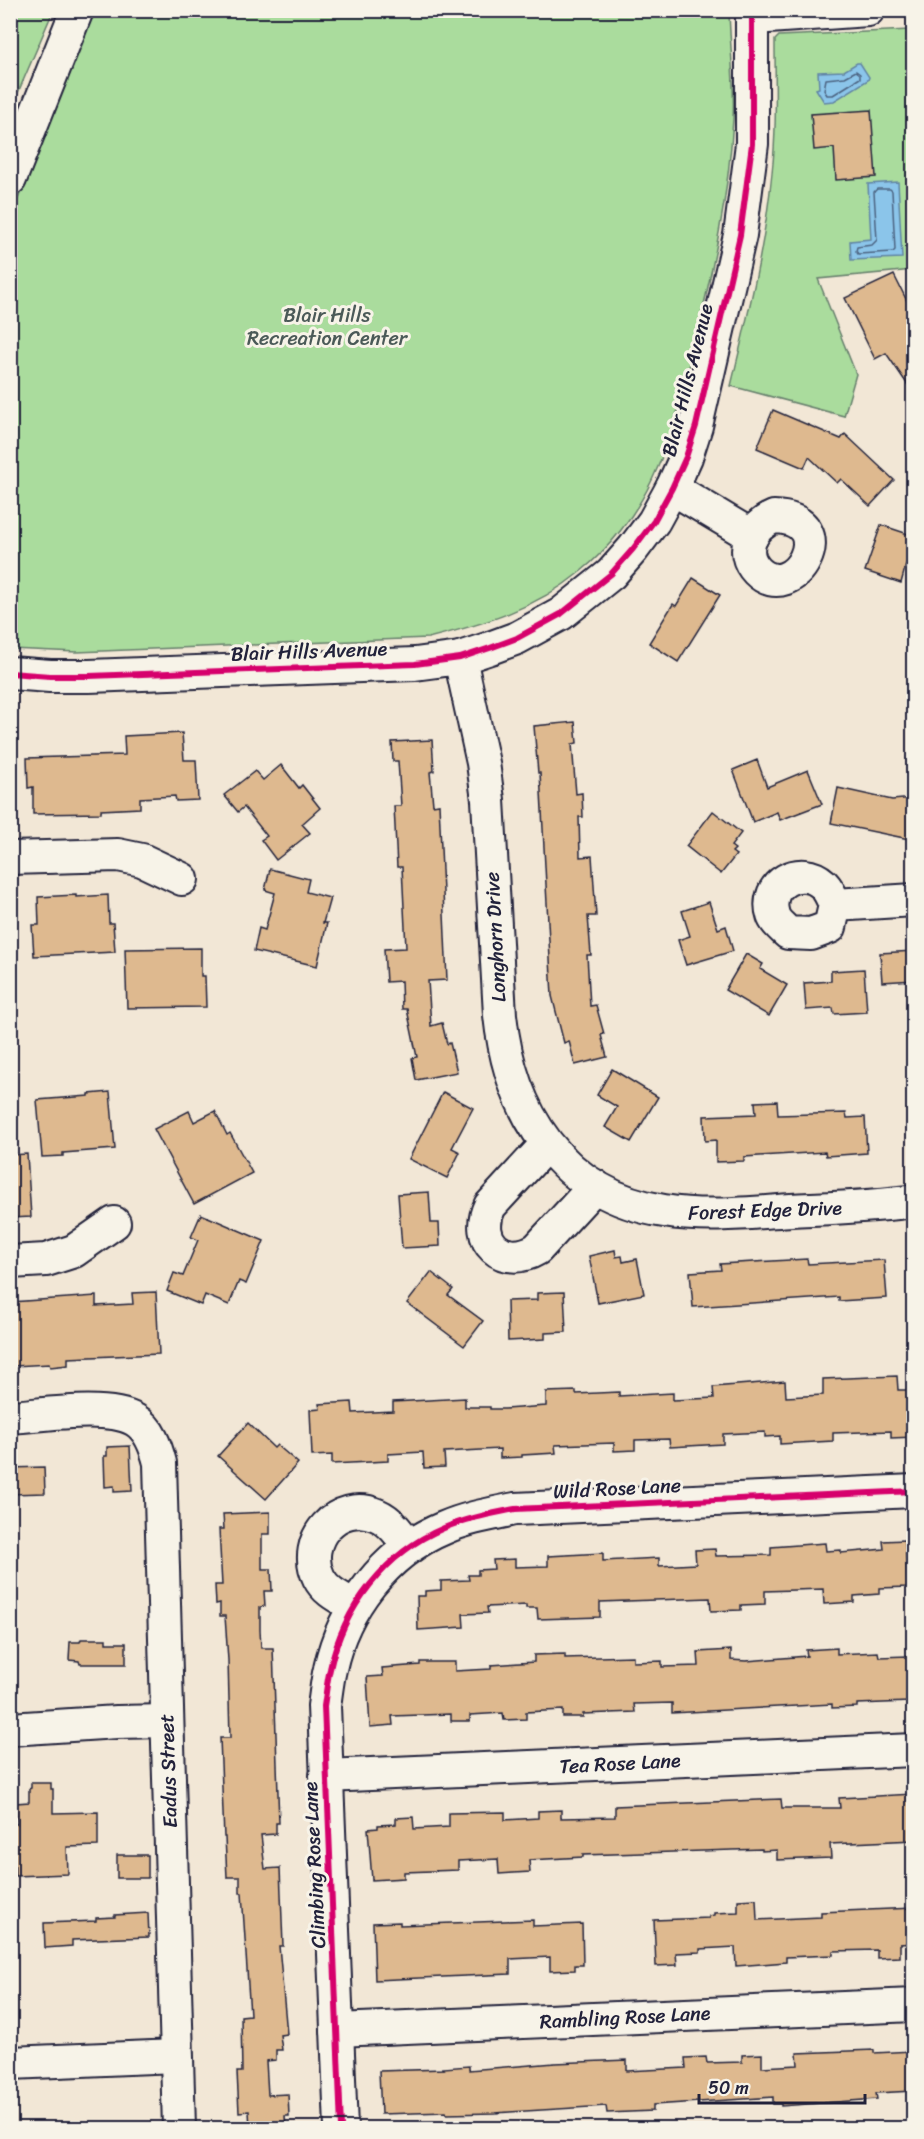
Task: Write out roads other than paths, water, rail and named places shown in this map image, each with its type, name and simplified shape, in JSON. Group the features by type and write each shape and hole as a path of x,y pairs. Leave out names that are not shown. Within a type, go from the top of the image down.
{"street":[{"path":"10,179 77,10"},
{"path":"752,14 868,10"},
{"name":"Blair Hills Avenue","path":"11,675 89,676 415,664 460,658 526,633 561,614 610,574 654,521 672,489 696,426 740,234 752,144 752,14"},
{"path":"672,489 752,536"},
{"name":"Longhorn Drive","path":"460,658 483,763 488,800 503,1047 510,1072 526,1111 546,1145 572,1170 595,1186"},
{"path":"10,858 118,855 142,860 182,879"},
{"path":"835,905 914,900"},
{"path":"546,1145 490,1206 485,1217 484,1229 492,1246 502,1254 514,1257 526,1255 537,1249 595,1186"},
{"name":"Forest Edge Drive","path":"595,1186 632,1203 662,1211 687,1214 725,1215 914,1201"},
{"path":"10,1262 46,1260 74,1251 114,1223"},
{"name":"Eadus Street","path":"10,1417 102,1411 122,1415 136,1420 154,1442 160,1463 179,2128"},
{"name":"Wild Rose Lane","path":"354,1606 385,1568 410,1546 443,1528 478,1516 515,1509 914,1491"},
{"path":"354,1606 329,1591 319,1578 314,1563 314,1547 319,1533 330,1521 344,1513 362,1511 376,1514 391,1523 410,1546"},
{"name":"Climbing Rose Lane","path":"341,2128 324,1706 330,1669 341,1634 354,1606"},
{"path":"10,1729 167,1721"},
{"name":"Tea Rose Lane","path":"326,1776 914,1749"},
{"name":"Rambling Rose Lane","path":"338,2030 914,2004"},
{"path":"10,2063 176,2056"}],"water":[{"path":"860,63 869,77 868,80 834,101 824,102 816,89 819,88 818,72 844,71"},
{"path":"898,182 902,258 851,260 850,241 871,239 868,184"}],"park label":[{"name":"Blair Hills Recreation Center","path":"327,326"}]}
